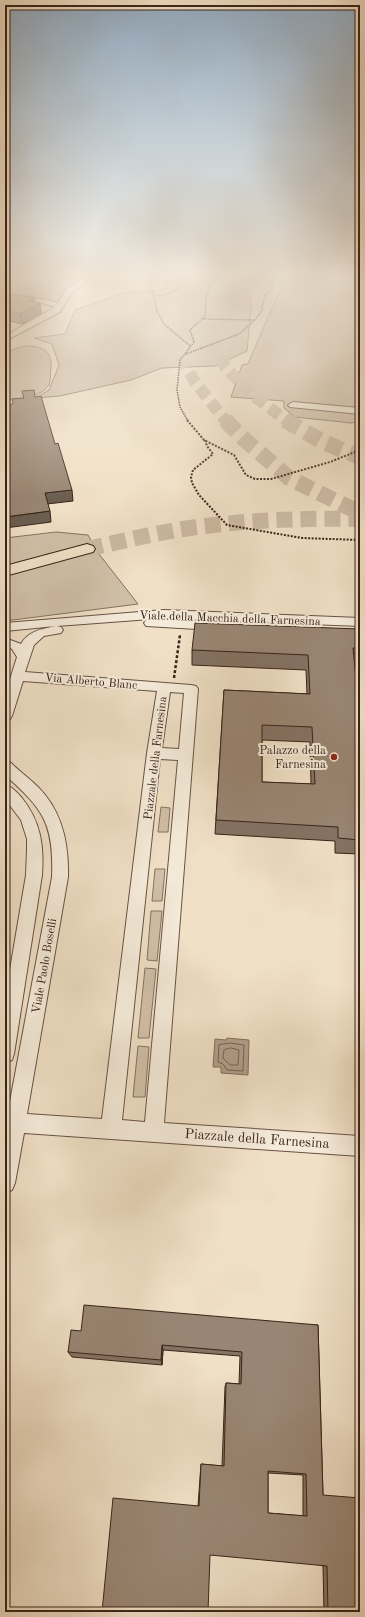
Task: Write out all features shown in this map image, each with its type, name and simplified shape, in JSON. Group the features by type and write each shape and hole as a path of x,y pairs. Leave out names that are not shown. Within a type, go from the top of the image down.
{"highway":[{"path":"5,572 87,549"}],"street":[{"path":"293,405 360,411"},
{"name":"Viale della Macchia della Farnesina","path":"5,627 140,614 176,614 360,622"},
{"path":"176,614 234,627"},
{"name":"Viale della Macchia della Farnesina","path":"28,644 37,635 44,631 94,626 153,623 360,632"},
{"path":"5,633 18,636 28,644 5,716"},
{"path":"5,642 16,646 24,658"},
{"name":"Via Alberto Blanc","path":"18,676 164,687"},
{"name":"Piazzale della Farnesina","path":"111,1129 154,753 164,687 191,689 154,1131"},
{"path":"154,753 186,755"},
{"name":"Viale Paolo Boselli","path":"5,766 32,790 46,807 56,832 60,855 60,877 10,1122 5,1183"},
{"name":"Viale Paolo Boselli","path":"5,790 29,818 34,833 36,851 34,875 5,1054"},
{"name":"Piazzale della Farnesina","path":"10,1122 360,1146"}],"path":[{"path":"189,348 180,362 177,390 180,407 188,421 204,440 213,454 193,470 191,478 193,486 200,498 219,515 227,525 302,538 360,540"},
{"path":"186,354 201,348"},
{"path":"204,440 234,454 246,475 255,479 264,480 330,462 360,450"},
{"path":"176,666 180,635"}],"shaded area":[{"path":"17,348 42,348 45,350 50,357 51,369 49,385 45,390 29,397 5,400 5,352"},
{"path":"53,348 247,348 247,351 215,366 162,368 131,380 60,396 36,398 49,390 59,365"},
{"path":"255,348 360,348 360,422 351,423 295,417 284,408 284,401 231,397 242,365 248,364"},
{"path":"56,532 88,535 99,554 138,604 5,621 5,538"},
{"path":"161,807 170,808 168,832 158,832"},
{"path":"155,869 165,869 162,901 152,901"},
{"path":"151,911 162,911 157,961 147,960"},
{"path":"145,968 156,969 149,1038 138,1038"},
{"path":"138,1046 149,1047 145,1097 133,1097"}],"water":[{"path":"227,1038 249,1040 248,1075 221,1073 221,1067 213,1067 215,1039 226,1040"}],"building":[{"path":"34,390 35,397 41,396 55,444 58,443 72,490 45,493 50,511 5,517 5,405 13,404 12,399 24,398 22,391"},
{"name":"Palazzo della Farnesina","path":"195,623 360,629 360,648 353,648 360,720 360,840 338,838 338,827 216,820 224,690 310,694 308,655 192,650","holes":["262,725 312,727 315,784 262,782"]},
{"path":"84,1305 318,1325 323,1495 360,1498 360,1612 328,1612 327,1566 210,1555 208,1612 102,1612 113,1498 199,1506 201,1464 224,1466 226,1383 241,1384 242,1352 162,1345 161,1360 68,1352 71,1330 81,1331","holes":["268,1471 306,1474 307,1516 268,1513"]}],"tunnel":[{"path":"178,348 195,382 226,421"},
{"path":"218,348 225,367 254,396 287,421"},
{"path":"285,420 323,442 360,457"},
{"path":"226,421 245,440 289,478 360,513"},
{"path":"87,549 135,538 205,526 294,519 360,519"}],"place":[{"name":"Palazzo della Farnesina","path":"334,757"}]}
